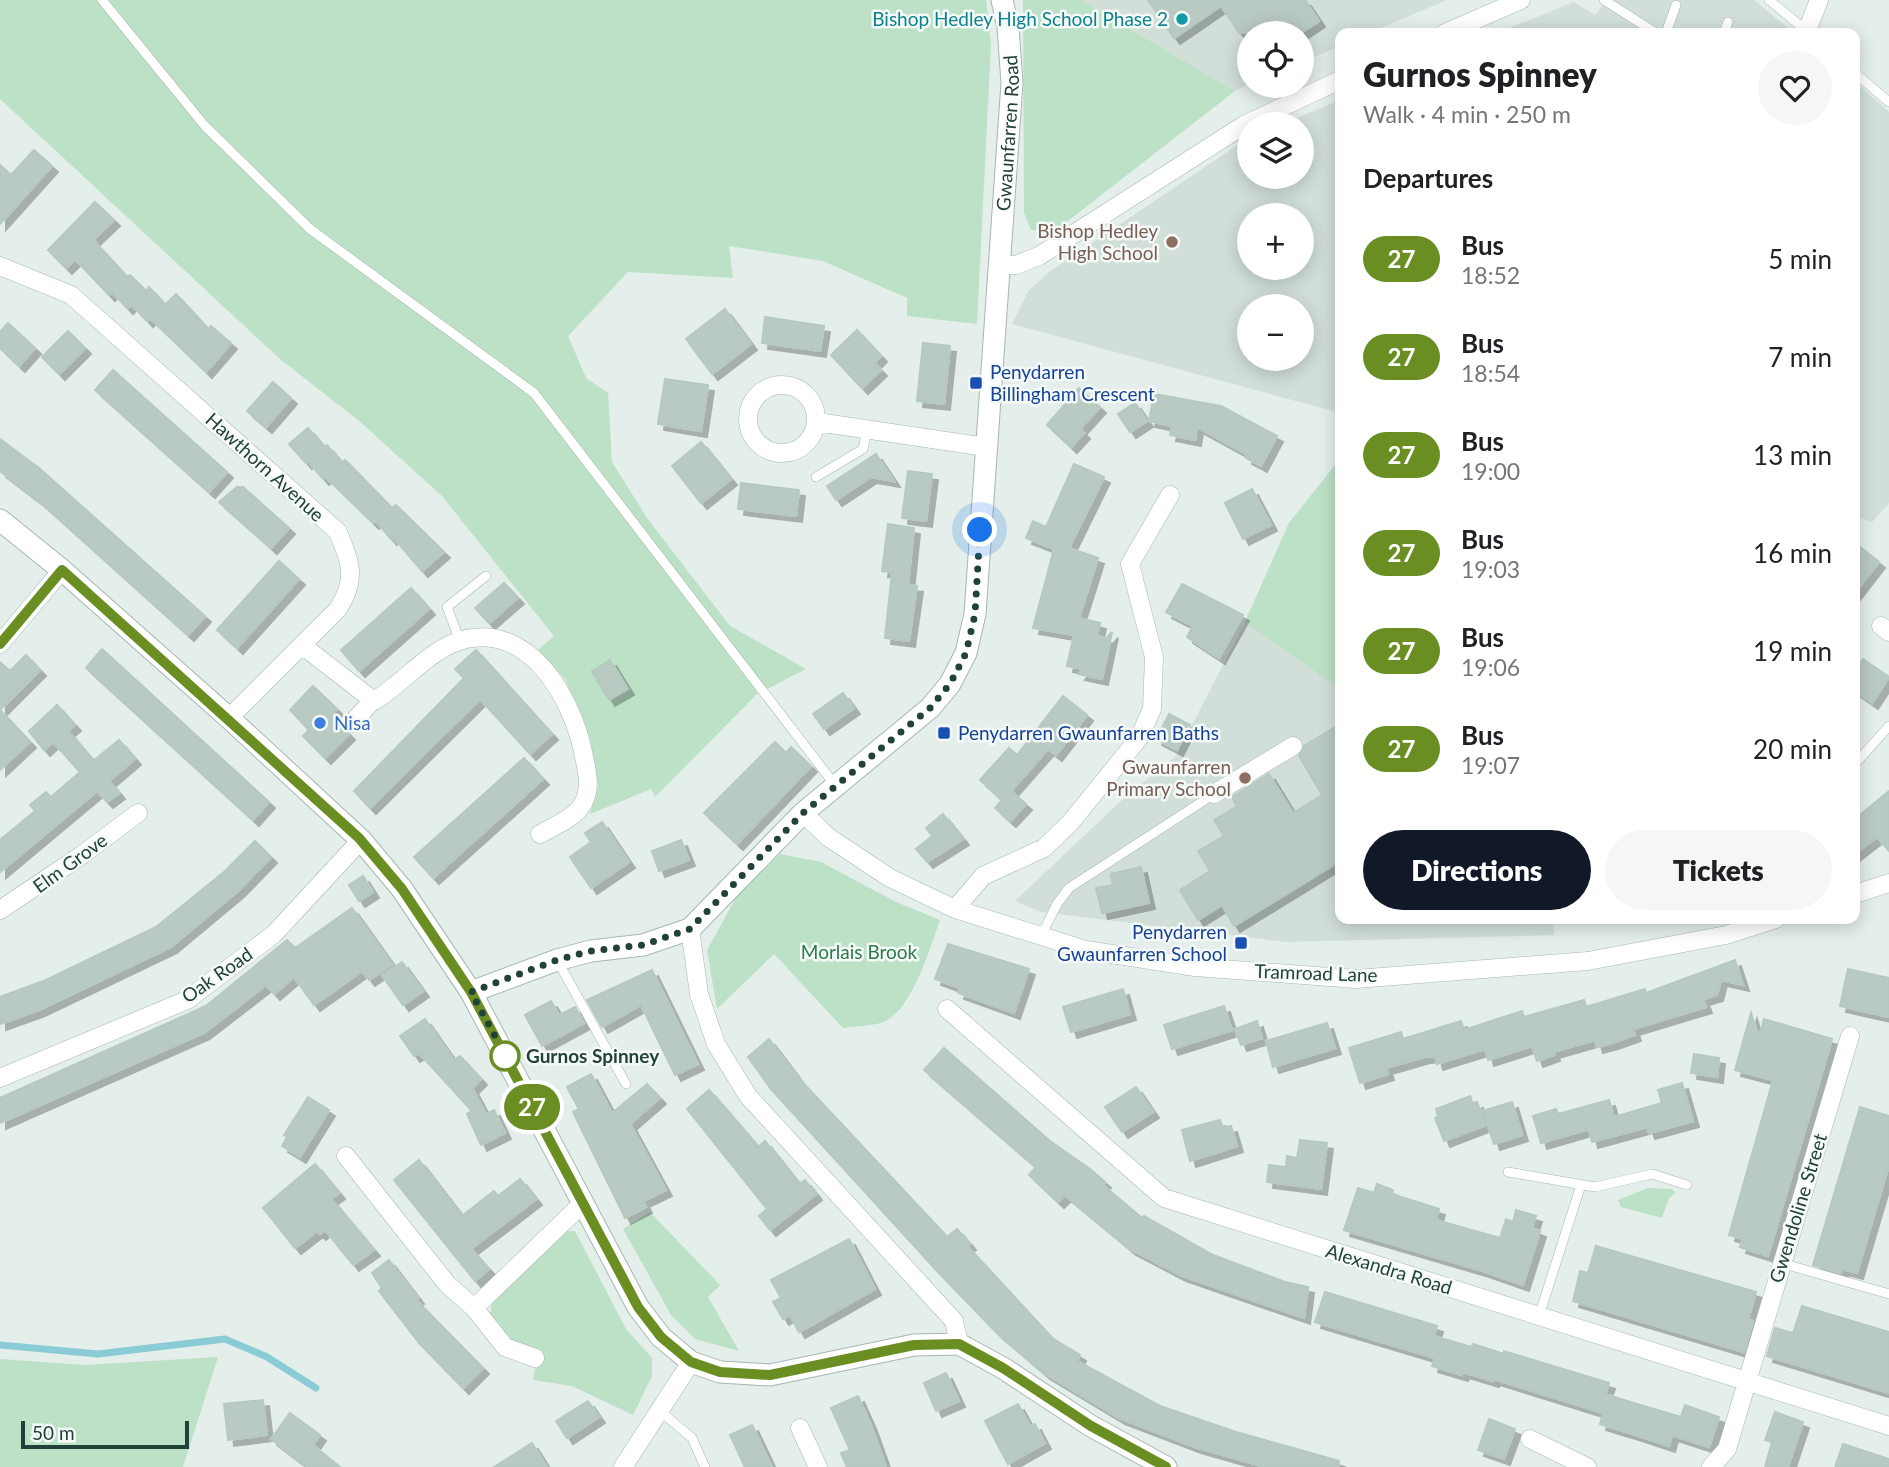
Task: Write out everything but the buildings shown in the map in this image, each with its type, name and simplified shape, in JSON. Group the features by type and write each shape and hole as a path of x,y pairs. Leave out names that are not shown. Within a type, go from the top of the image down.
{"street":[{"name":"Gwaunfarren Road","path":"690,929 803,813 930,708 950,684 966,653 975,614 1012,83 1008,27 1002,0"},
{"path":"1457,28 1521,0"},
{"path":"1809,28 1819,0"},
{"path":"1001,265 1016,265 1039,256 1244,125 1335,82"},
{"name":"Hawthorn Avenue","path":"0,266 71,295 338,532 350,562 350,590 338,609 229,718"},
{"path":"817,422 986,447"},
{"path":"955,909 983,876 1044,848 1070,823 1139,738 1152,709 1154,657 1130,564 1170,495"},
{"path":"0,520 62,570 229,718 361,840 418,909 471,992 638,1307 661,1337 691,1362 720,1372 770,1375 914,1345 959,1344 1003,1368 1091,1426 1166,1467"},
{"path":"0,644 62,570"},
{"path":"352,723 373,700 390,691 445,646 486,638 514,646 542,666 561,691 579,733 590,783 580,809 540,834"},
{"path":"303,646 373,700"},
{"path":"1213,794 1293,746"},
{"name":"Elm Grove","path":"0,910 72,862 138,813"},
{"name":"Tramroad Lane","path":"803,813 828,837 890,877 955,909 1086,950 1195,967 1356,979 1588,961 1726,935 1760,924"},
{"name":"Oak Road","path":"0,1078 187,1000 274,934 361,840"},
{"path":"1860,892 1889,883"},
{"path":"471,992 557,960 591,951 643,945 690,929 699,994 716,1044 748,1096 954,1321 959,1344"},
{"name":"Alexandra Road","path":"947,1009 1164,1198 1889,1426"},
{"name":"Gwendoline Street","path":"1711,1467 1727,1449 1745,1380 1850,1036"},
{"path":"346,1156 447,1284 474,1308 505,1347 535,1358"},
{"path":"474,1308 583,1203"},
{"path":"623,1467 691,1362"},
{"path":"800,1428 818,1467"},
{"path":"1530,1438 1587,1467"}],"lane":[{"path":"102,0 204,125 310,229 534,393 835,785"},
{"path":"1604,0 1648,28"},
{"path":"1769,0 1803,28"},
{"path":"1668,28 1676,5"},
{"path":"1726,28 1728,22"},
{"path":"1860,77 1889,102"},
{"path":"816,477 863,449 867,430"},
{"path":"460,641 447,607 486,576"},
{"path":"1860,758 1889,726"},
{"path":"1041,936 1057,904 1069,888 1213,794"},
{"path":"557,960 626,1084"},
{"path":"1508,1172 1595,1188 1652,1174 1687,1185"},
{"path":"1539,1316 1581,1185"},
{"path":"1781,1263 1889,1294"},
{"path":"660,1411 692,1438 705,1467"}],"shaded area":[{"path":"1081,0 1447,0 1381,28 1335,28 1335,48 1314,57 1314,21 1237,21 1237,90"},
{"path":"1607,0 1754,0 1788,28 1509,28 1574,2 1595,15"},
{"path":"1860,86 1889,112 1889,503 1872,522 1860,518"},
{"name":"Bishop Hedley High School","path":"1335,102 1335,412 1012,324 1029,290 1049,272 1237,145 1237,189 1314,189 1314,112 1312,112"},
{"name":"Gwaunfarren Primary School","path":"1335,465 1335,924 1553,924 1554,935 1286,942 1041,912 1015,901 1122,800 1176,756 1245,622 1289,523"}],"green space":[{"path":"0,0 986,0 991,44 977,324 907,316 907,298 823,261 729,246 733,278 628,272 568,336 586,378 608,393 612,462 647,518 730,626 806,669 757,694 655,797 651,789 590,814 598,786 590,738 565,679 538,650 554,636 442,496 358,420 280,359 0,99"},
{"path":"1023,0 1081,0 1235,91 1055,231 1031,230 1024,213"},
{"path":"1335,465 1335,685 1245,622 1289,523"},
{"name":"Morlais Brook","path":"780,854 821,862 896,902 940,920 911,993 892,1017 881,1023 843,1028 774,954 717,1009 707,950 737,896"},
{"path":"1648,1188 1672,1189 1675,1193 1669,1198 1662,1218 1621,1207 1618,1200"},
{"path":"650,1212 720,1285 708,1297 739,1351 695,1339 671,1315 623,1229"},
{"path":"561,1231 575,1231 626,1329 652,1358 652,1376 633,1415 572,1386 533,1380 538,1353 512,1342 490,1314 492,1302"},
{"path":"218,1357 183,1467 0,1467 0,1359 85,1365"}],"waterway":[{"path":"0,1345 98,1354 225,1339 267,1357 316,1388"}],"bus line":[{"name":"27","path":"0,644 62,570 361,840 418,909 471,992 638,1307 661,1337 691,1362 720,1372 770,1375 914,1345 959,1344 1003,1368 1091,1426 1166,1467"}],"place":[{"name":"Bishop Hedley High School Phase 2","path":"1182,19"},
{"name":"Bishop Hedley High School","path":"1172,242"},
{"name":"Penydarren Billingham Crescent","path":"976,383"},
{"name":"Nisa","path":"320,723"},
{"name":"Penydarren Gwaunfarren Baths","path":"944,733"},
{"name":"Gwaunfarren Primary School","path":"1245,778"},
{"name":"Penydarren Gwaunfarren School","path":"1241,943"},
{"name":"Gurnos Spinney","path":"505,1056"}],"route":[{"path":"505,1056 509,1062 471,992 557,960 591,951 643,945 690,929 803,813 930,708 950,684 966,653 975,614 980,530"}]}
